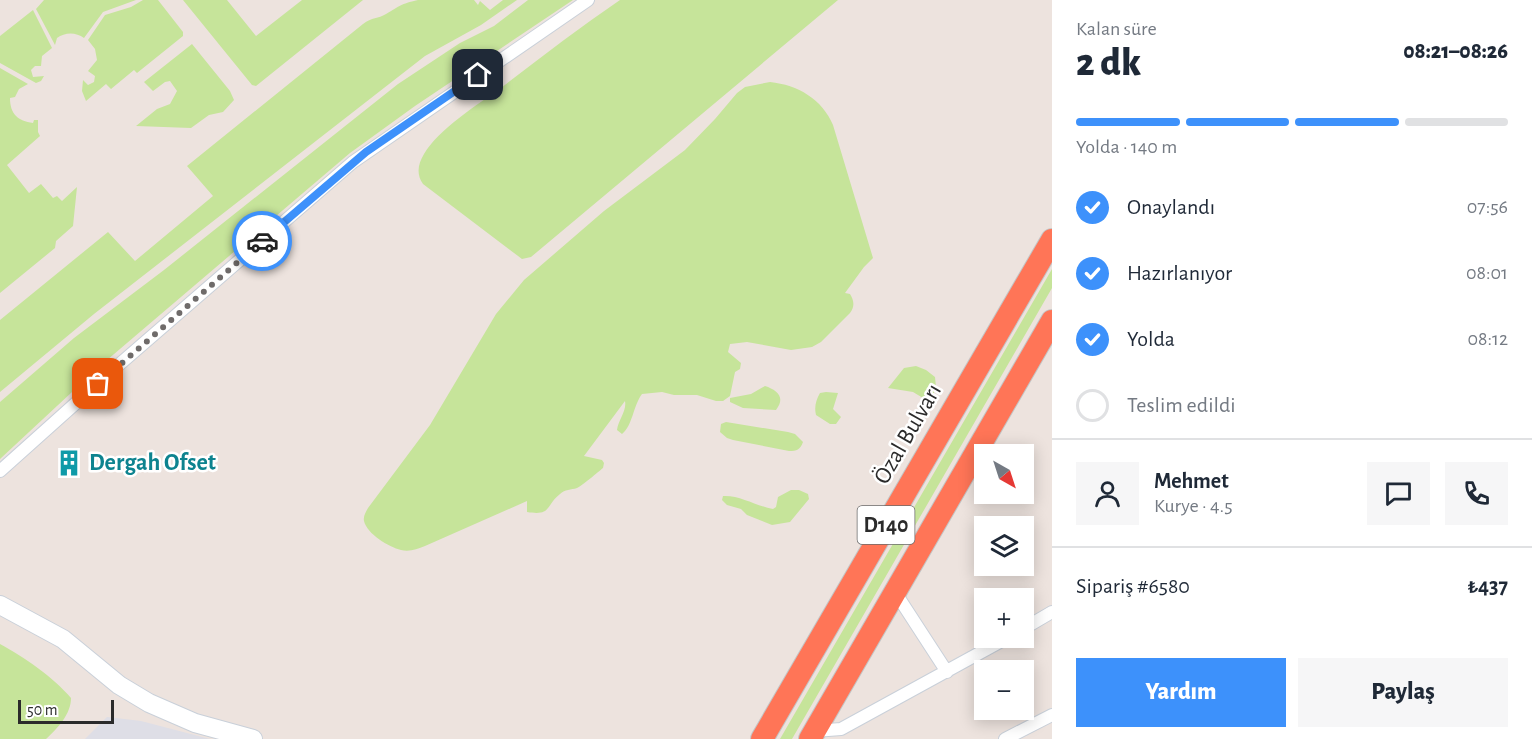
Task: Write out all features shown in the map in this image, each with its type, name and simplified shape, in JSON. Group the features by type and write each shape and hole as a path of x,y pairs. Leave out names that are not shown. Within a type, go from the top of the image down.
{"highway":[{"name":"Özal Bulvarı","path":"762,739 1052,240"},
{"name":"D140","path":"812,735 1052,321"}],"street":[{"path":"0,471 353,162 588,0"},
{"path":"895,592 947,672"},
{"path":"0,605 63,639 119,685 150,703 195,723 253,739"},
{"path":"1034,622 1052,612"},
{"path":"812,735 840,734 989,648"},
{"path":"1005,739 1052,715"}],"shaded area":[{"path":"107,717 141,721 210,739 85,739"}],"green space":[{"path":"44,0 136,0 103,12 84,38 67,34 57,38 55,45 36,9"},
{"path":"143,0 158,0 183,32 183,36 137,73 134,70 111,89 106,84 86,101 82,91 83,80 88,85 94,82 95,76 88,71 97,60 95,49 88,40 105,15 131,7"},
{"path":"183,0 227,0 256,36 302,0 363,0 256,86 252,85"},
{"path":"418,0 474,0 478,5 480,1 490,10 503,0 517,0 481,25 425,56 94,314 0,392 0,320 108,232 135,261 213,196 187,166 363,24 404,4"},
{"path":"528,0 573,0 415,106 350,153 100,366 0,459 0,402 74,338 164,270 398,84 460,43 494,26"},
{"path":"620,0 838,0 531,257 522,259 423,184 419,173 420,162 430,145 459,118"},
{"path":"33,10 52,48 42,56 41,66 35,66 31,70 33,77 44,76 36,83 0,63 0,36"},
{"path":"192,44 230,91 234,100 223,112 209,115 191,128 136,126 157,109 170,104 177,91 170,81 153,91 144,82"},
{"path":"0,68 28,84 19,89 15,97 10,98 10,104 16,116 23,121 33,123 34,120 38,120 40,136 7,165 29,193 41,184 53,198 57,196 62,201 77,187 73,226 56,241 55,248 0,293"},
{"path":"770,82 790,86 808,95 822,108 833,125 873,258 845,293 850,294 853,301 850,313 821,342 812,347 791,350 747,342 730,344 728,352 741,363 740,369 735,372 730,396 723,401 697,395 674,395 662,392 642,394 622,434 617,430 625,408 625,401 584,456 602,460 603,468 579,487 562,492 541,513 527,512 527,501 425,546 404,551 385,543 369,531 364,521 368,508 430,425 496,314 524,280 604,211 685,150 737,93 745,87"},
{"path":"1052,269 1052,288 792,739 780,739"},
{"path":"916,366 935,377 936,387 933,395 923,398 913,392 888,388 904,368"},
{"path":"765,386 779,395 780,401 776,410 743,408 730,402 730,398 751,394"},
{"path":"820,393 838,393 833,409 841,417 836,424 830,424 816,415 817,398"},
{"path":"726,422 788,432 795,434 803,442 798,450 789,451 733,440 720,432 721,424"},
{"path":"791,490 799,490 808,494 809,499 790,522 772,525 747,515 741,509 727,505 722,500 723,496 736,497 773,509 776,507 778,497"},
{"path":"0,644 38,668 71,698 66,715 46,739 0,739"}],"way so far":[{"path":"98,384 262,241"}],"place":[{"name":"Dergah Ofset","path":"69,463"}],"route":[{"path":"262,241 366,152 478,75"}]}
